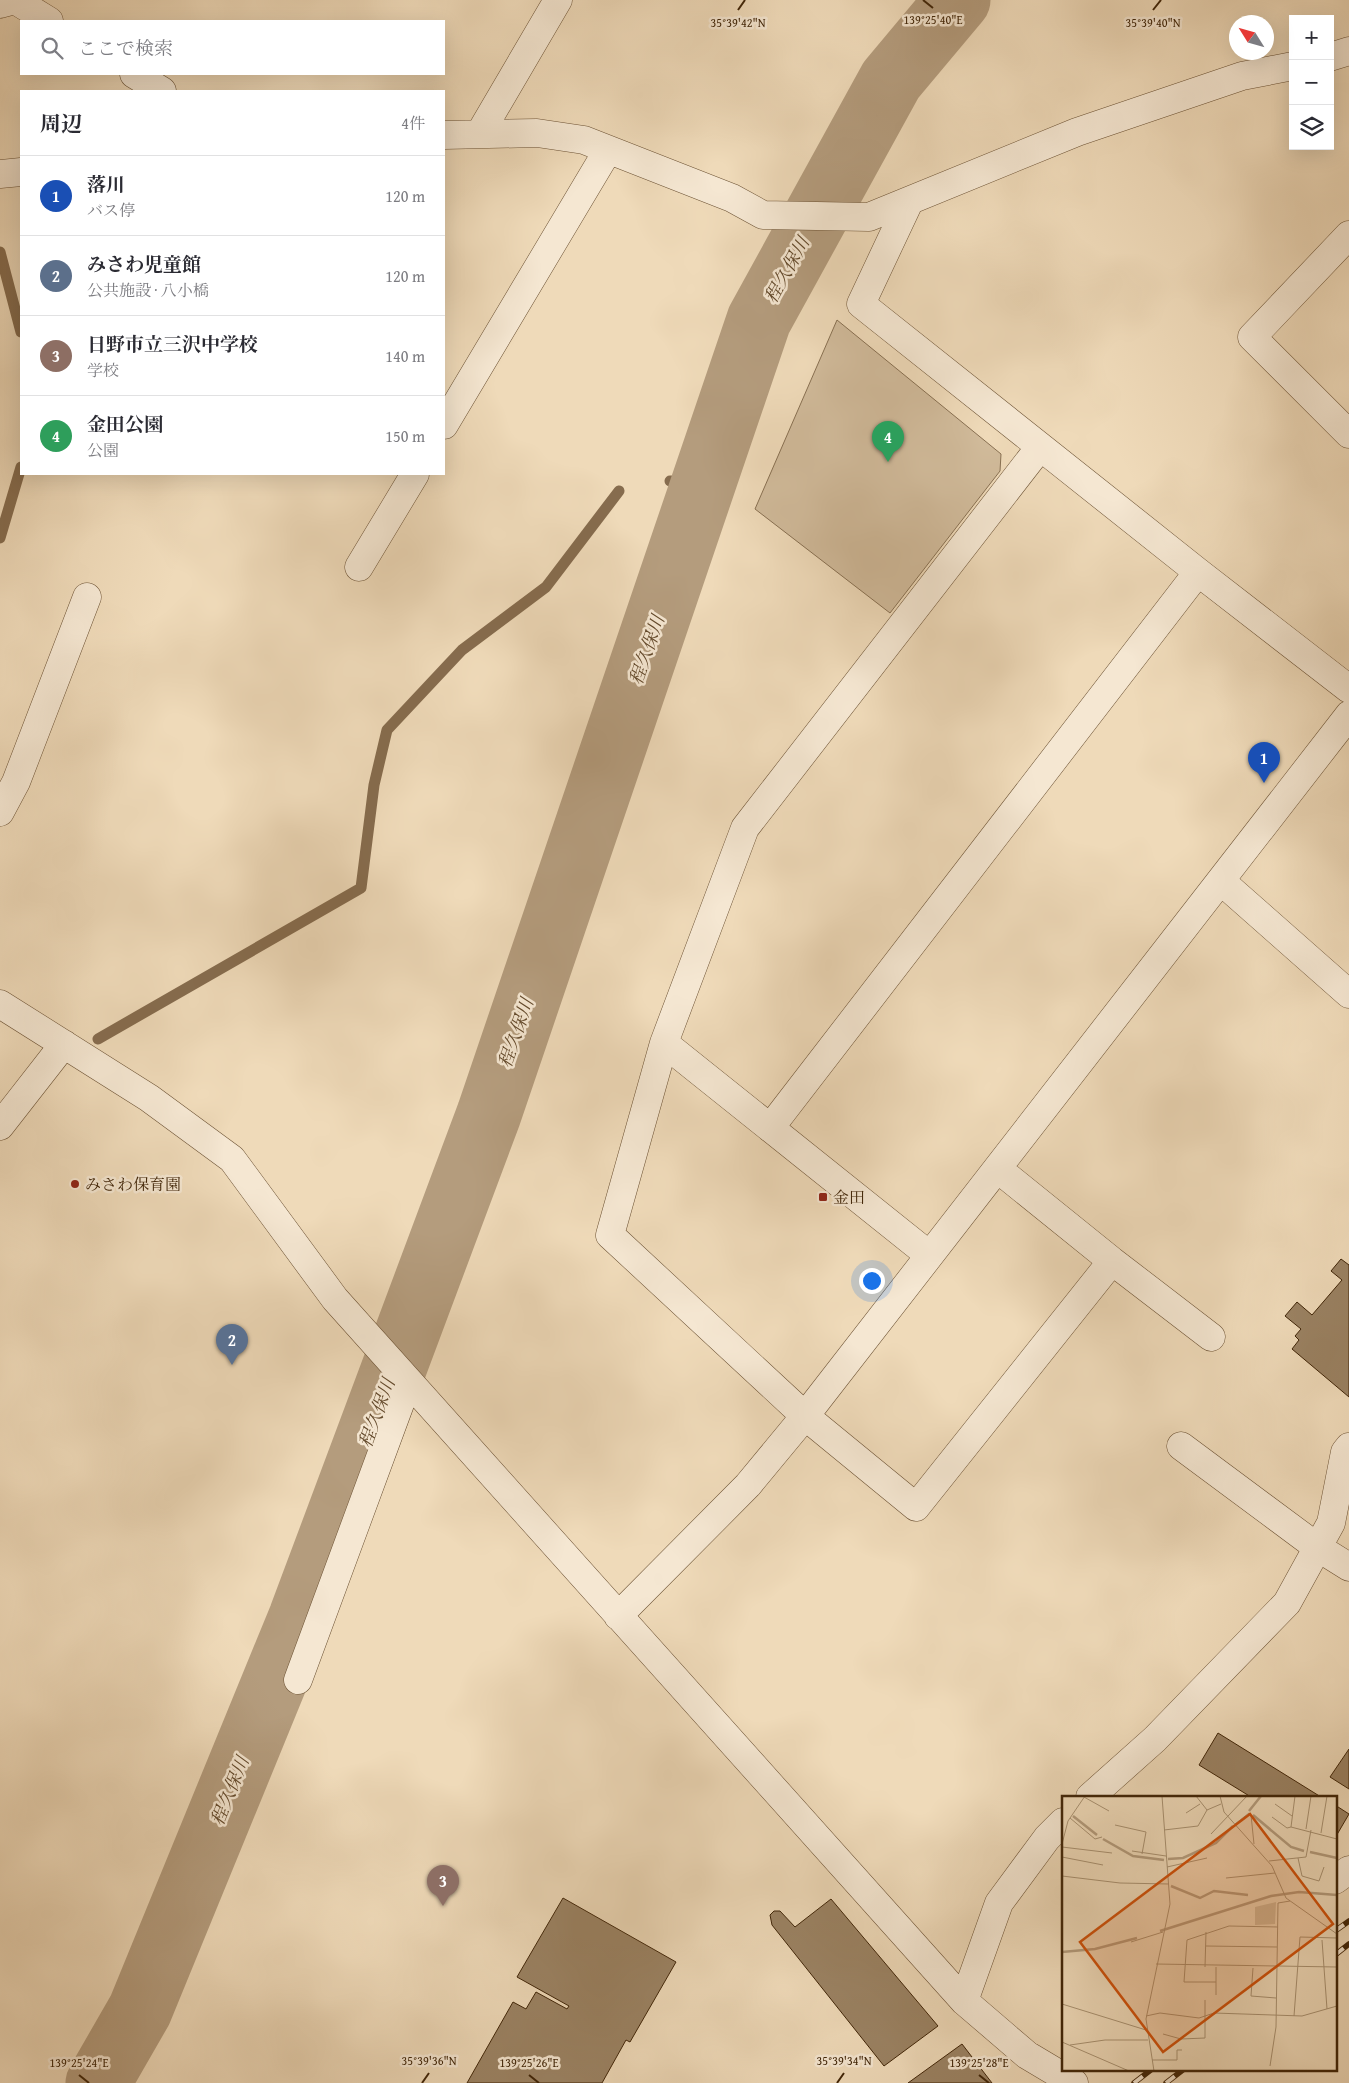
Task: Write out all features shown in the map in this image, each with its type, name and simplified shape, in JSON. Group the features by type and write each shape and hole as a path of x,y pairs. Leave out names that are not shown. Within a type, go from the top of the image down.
{"street":[{"path":"0,4 15,0 47,20"},
{"path":"480,133 558,0"},
{"path":"1334,56 1349,51"},
{"path":"445,135 537,133 584,140 732,198 763,214 774,216 869,217 1077,132 1242,76 1289,67"},
{"path":"136,75 160,90"},
{"path":"445,423 608,150"},
{"path":"0,174 20,172"},
{"path":"909,202 861,304 1198,572 1349,689"},
{"path":"1349,235 1252,337 1349,434"},
{"path":"1040,447 745,828 664,1043 610,1235 805,1416 916,1507 1112,1261"},
{"path":"359,567 414,475"},
{"path":"770,1128 1198,572"},
{"path":"0,812 16,782 87,597"},
{"path":"618,1616 748,1485 805,1416 1349,715"},
{"path":"1221,881 1349,994"},
{"path":"0,1004 149,1098 232,1159 342,1307 618,1616 796,1810 964,2001 1027,2055 1074,2083"},
{"path":"664,1043 929,1255"},
{"path":"0,1126 64,1044"},
{"path":"998,1169 1112,1261 1211,1337"},
{"path":"298,1680 405,1377"},
{"path":"1182,1446 1349,1568"},
{"path":"1091,1796 1162,1732 1287,1602 1331,1523 1345,1452 1349,1447"},
{"path":"964,2001 999,1903 1047,1838 1062,1823"},
{"path":"1336,1879 1349,1870"}],"shaded area":[{"path":"837,320 1001,454 1000,471 890,613 755,509"}],"building":[{"path":"1341,1259 1349,1265 1349,1397 1292,1349 1299,1340 1295,1336 1301,1329 1285,1316 1297,1302 1312,1315 1342,1280 1331,1271"},
{"path":"1218,1733 1319,1796 1249,1796 1199,1765"},
{"path":"1349,1749 1349,1789 1330,1777"},
{"path":"1336,1806 1349,1814 1336,1836"},
{"path":"563,1898 676,1962 630,2042 626,2040 602,2083 467,2083 513,2002 526,2009 536,1992 567,2009 569,2006 517,1977"},
{"path":"831,1899 938,2026 884,2066 772,1925 770,1915 774,1911 780,1911 795,1927"},
{"path":"962,2044 992,2083 908,2083"}],"waterway":[{"name":"程久保川","path":"98,2083 140,2010 301,1617 489,1114 759,320 891,80 958,0"},
{"path":"0,252 20,328"},
{"path":"0,538 20,470"},
{"path":"670,481 703,482"},
{"path":"98,1039 361,888 374,785 387,730 462,650 546,587 619,491"}],"railway":[{"path":"1336,1930 1349,1921"},
{"path":"1336,1954 1349,1944"},
{"path":"1134,2083 1151,2070"},
{"path":"1166,2083 1183,2070"}],"place":[{"name":"金田公園","path":"888,462"},
{"name":"落川","path":"1264,783"},
{"name":"みさわ保育園","path":"75,1184"},
{"name":"金田","path":"823,1197"},
{"name":"みさわ児童館","path":"232,1365"},
{"name":"日野市立三沢中学校","path":"443,1906"}]}
